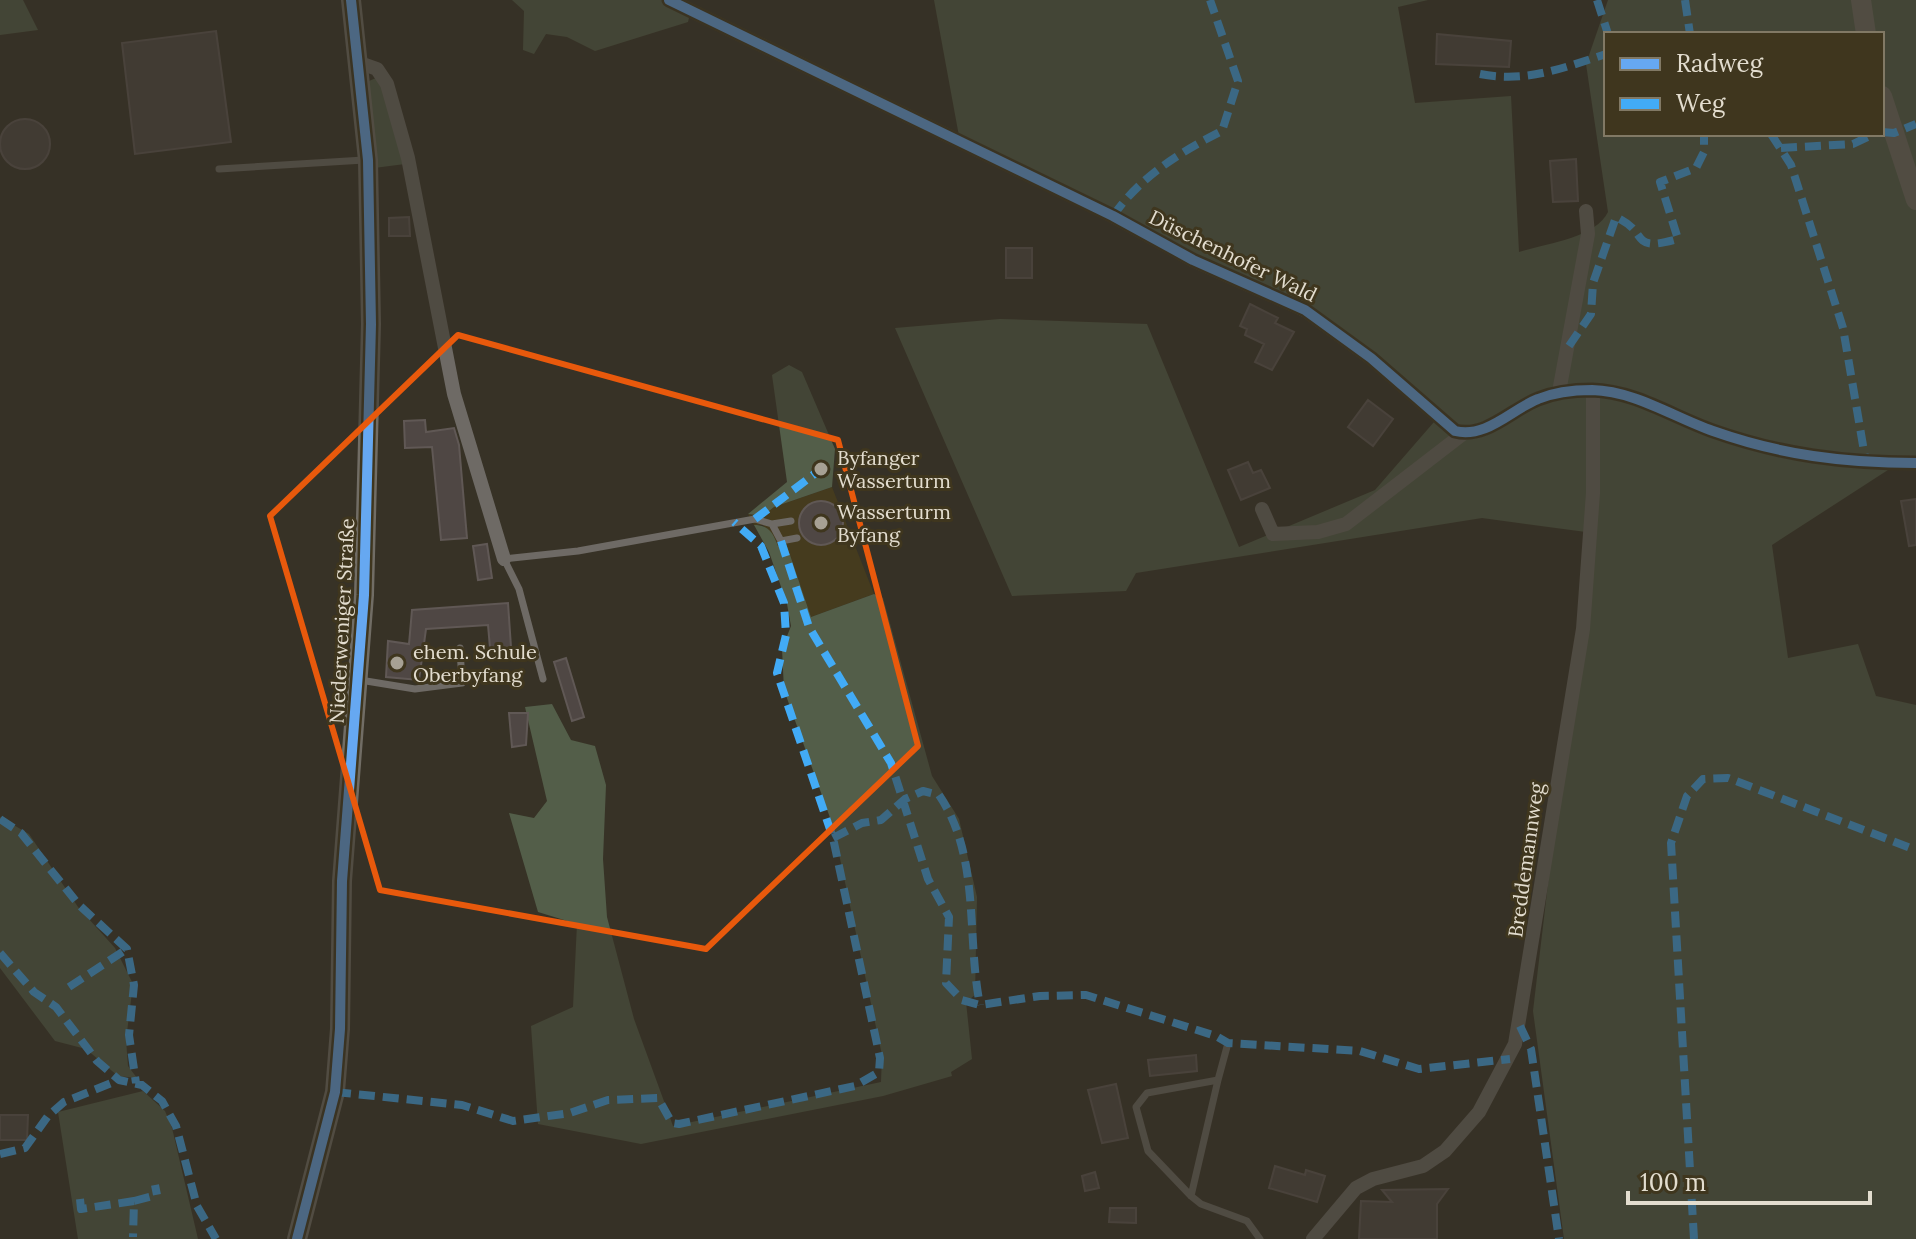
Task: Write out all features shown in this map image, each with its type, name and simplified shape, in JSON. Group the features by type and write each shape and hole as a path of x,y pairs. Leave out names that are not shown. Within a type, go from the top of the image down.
{"street":[{"name":"Düschenhofer Wald","path":"669,0 1113,216 1193,260 1305,310 1371,358 1442,423 1464,433"},
{"path":"1861,0 1866,32"},
{"name":"Niederweniger Straße","path":"297,1239 335,1092 340,1029 342,881 364,595 370,363 368,160 356,1"},
{"path":"360,63 377,69 387,84 408,158 454,394 504,559"},
{"path":"1884,102 1916,200"},
{"path":"1559,392 1588,234 1586,211"},
{"path":"1262,509 1273,534 1318,532 1346,524 1464,433 1495,424 1537,399 1559,392 1593,390 1620,394 1709,430 1788,454 1849,463 1916,463"},
{"name":"Breddemannweg","path":"1313,1239 1356,1188 1373,1179 1423,1166 1445,1151 1479,1112 1515,1044 1583,629 1593,493 1593,390"}],"lane":[{"path":"219,169 368,160"},
{"path":"543,679 519,589 504,559 578,551 744,520 772,524 791,521"},
{"path":"772,524 781,541 797,538"},
{"path":"358,680 415,689 462,683 460,648"},
{"path":"1191,1196 1228,1043"},
{"path":"1218,1080 1147,1093 1136,1107 1148,1151 1201,1204 1247,1221 1260,1239"}],"highlighted area":[{"path":"458,335 838,440 918,746 706,949 380,890 270,516"}],"shaded area":[{"path":"832,487 874,594 811,617 786,543 778,546 763,525 754,525 748,514 763,516 774,507"}],"green space":[{"path":"0,0 23,0 38,30 0,35"},
{"path":"512,0 669,0 690,13 688,22 595,51 567,37 546,34 534,54 523,50 524,11"},
{"path":"934,0 1428,0 1398,7 1415,103 1511,96 1519,252 1581,234 1602,221 1608,212 1586,64 1608,0 1916,0 1916,456 1891,468 1772,545 1788,658 1858,644 1876,696 1916,705 1916,1239 1564,1239 1533,1011 1587,554 1586,532 1482,518 1136,573 1126,591 1012,596 895,328 1000,319 1147,324 1239,547 1375,490 1434,422 1339,335 961,147"},
{"path":"376,78 383,83 405,164 374,168 369,81"},
{"path":"789,365 802,372 835,449 832,487 774,507 763,516 748,514 787,482 772,375"},
{"path":"754,525 770,531 778,546 786,543 811,617 874,594 883,598 932,776 959,819 977,897 975,995 966,1002 972,1059 951,1072 952,1076 883,1096 641,1144 538,1124 531,1026 573,1007 577,924 538,912 509,813 534,818 547,801 525,707 552,704 571,740 595,746 606,785 603,859 607,917 634,1019 673,1126 881,1082 882,1055 833,826 784,690 782,649 791,626 787,604 769,552"},
{"path":"0,817 29,834 78,907 115,948 133,984 126,1040 128,1066 137,1078 118,1076 86,1049 55,1041 0,968"},
{"path":"143,1091 165,1111 172,1128 198,1239 78,1239 58,1112"}],"building":[{"path":"216,31 231,142 135,154 122,43"},
{"path":"1437,34 1511,41 1509,67 1436,64"},
{"path":"15,120 35,120 49,134 49,154 35,168 15,168 1,154 1,134"},
{"path":"1576,159 1578,201 1553,202 1550,161"},
{"path":"409,217 410,236 389,236 389,218"},
{"path":"1006,248 1032,248 1032,278 1006,278"},
{"path":"1250,304 1278,318 1275,323 1294,332 1272,370 1255,362 1264,344 1245,335 1247,329 1240,326"},
{"path":"1368,400 1393,419 1373,446 1348,427"},
{"path":"425,420 426,432 454,428 459,445 467,538 441,540 432,447 405,448 404,421"},
{"path":"1248,462 1253,473 1261,470 1270,488 1241,500 1228,470"},
{"path":"1916,499 1916,545 1909,546 1901,501"},
{"name":"Wasserturm Byfang","path":"821,501 836,508 843,523 836,538 821,545 806,538 799,523 806,508"},
{"path":"487,544 492,578 478,580 473,546"},
{"path":"508,603 511,647 490,648 488,625 426,629 419,680 386,677 388,641 409,644 412,610"},
{"path":"566,658 584,717 572,721 554,662"},
{"path":"509,713 528,713 526,745 512,747"},
{"path":"1196,1055 1197,1071 1150,1076 1148,1060"},
{"path":"1116,1084 1128,1138 1102,1143 1088,1090"},
{"path":"0,1115 28,1115 27,1140 0,1140"},
{"path":"1275,1166 1305,1175 1306,1170 1325,1176 1317,1202 1269,1188"},
{"path":"1095,1172 1099,1188 1085,1191 1082,1176"},
{"path":"1448,1189 1437,1204 1437,1239 1359,1239 1361,1201 1392,1202 1382,1190"},
{"path":"1110,1208 1136,1208 1136,1223 1109,1222"}],"marked path":[{"path":"1113,216 1136,189 1162,167 1222,131 1238,81 1210,0"},
{"path":"1597,0 1607,32"},
{"path":"1685,0 1690,32"},
{"path":"1480,74 1529,75 1604,55"},
{"path":"1884,132 1894,133 1916,124"},
{"path":"1569,346 1591,314 1593,283 1616,217 1627,223 1646,242 1652,244 1678,239 1660,182 1696,168 1704,152 1704,136"},
{"path":"1772,136 1791,165 1843,328 1866,463"},
{"path":"1781,148 1853,144 1870,136"},
{"path":"755,519 821,469"},
{"path":"335,1092 462,1105 513,1121 570,1113 608,1100 658,1098 672,1123 679,1124 855,1086 879,1072 880,1058 833,838 777,673 786,635 784,603 761,546 734,522"},
{"path":"781,541 809,627 891,763 928,879 949,917 946,983 962,1000 980,1005 1040,996 1086,995 1216,1036 1228,1043 1360,1051 1419,1069 1510,1059"},
{"path":"1694,1239 1671,843 1687,796 1703,779 1728,778 1916,850"},
{"path":"833,838 862,823 881,820 905,799 923,791 939,795 952,819 967,870 980,1005"},
{"path":"0,819 21,833 79,905 127,949 134,985 129,1035 136,1083"},
{"path":"69,987 127,949"},
{"path":"0,953 34,992 56,1007 97,1061 119,1080 142,1085 162,1101 176,1126 197,1206 216,1239"},
{"path":"1520,1026 1531,1049 1559,1239"},
{"path":"0,1154 25,1148 48,1116 64,1102 119,1080"},
{"path":"134,1201 157,1195 155,1185"},
{"path":"80,1199 81,1209 134,1201 133,1237"}],"cycle path":[{"path":"297,1239 335,1092 340,1029 342,881 364,595 371,324 368,160 351,0"},
{"path":"669,0 1113,216 1193,260 1305,310 1371,358 1455,431 1477,431 1488,427 1544,397 1565,392 1608,391 1639,400 1713,431 1788,452 1838,459 1916,463"}],"place":[{"name":"Byfanger Wasserturm","path":"821,469"},
{"name":"Wasserturm Byfang","path":"821,523"},
{"name":"ehem. Schule Oberbyfang","path":"397,663"}]}
